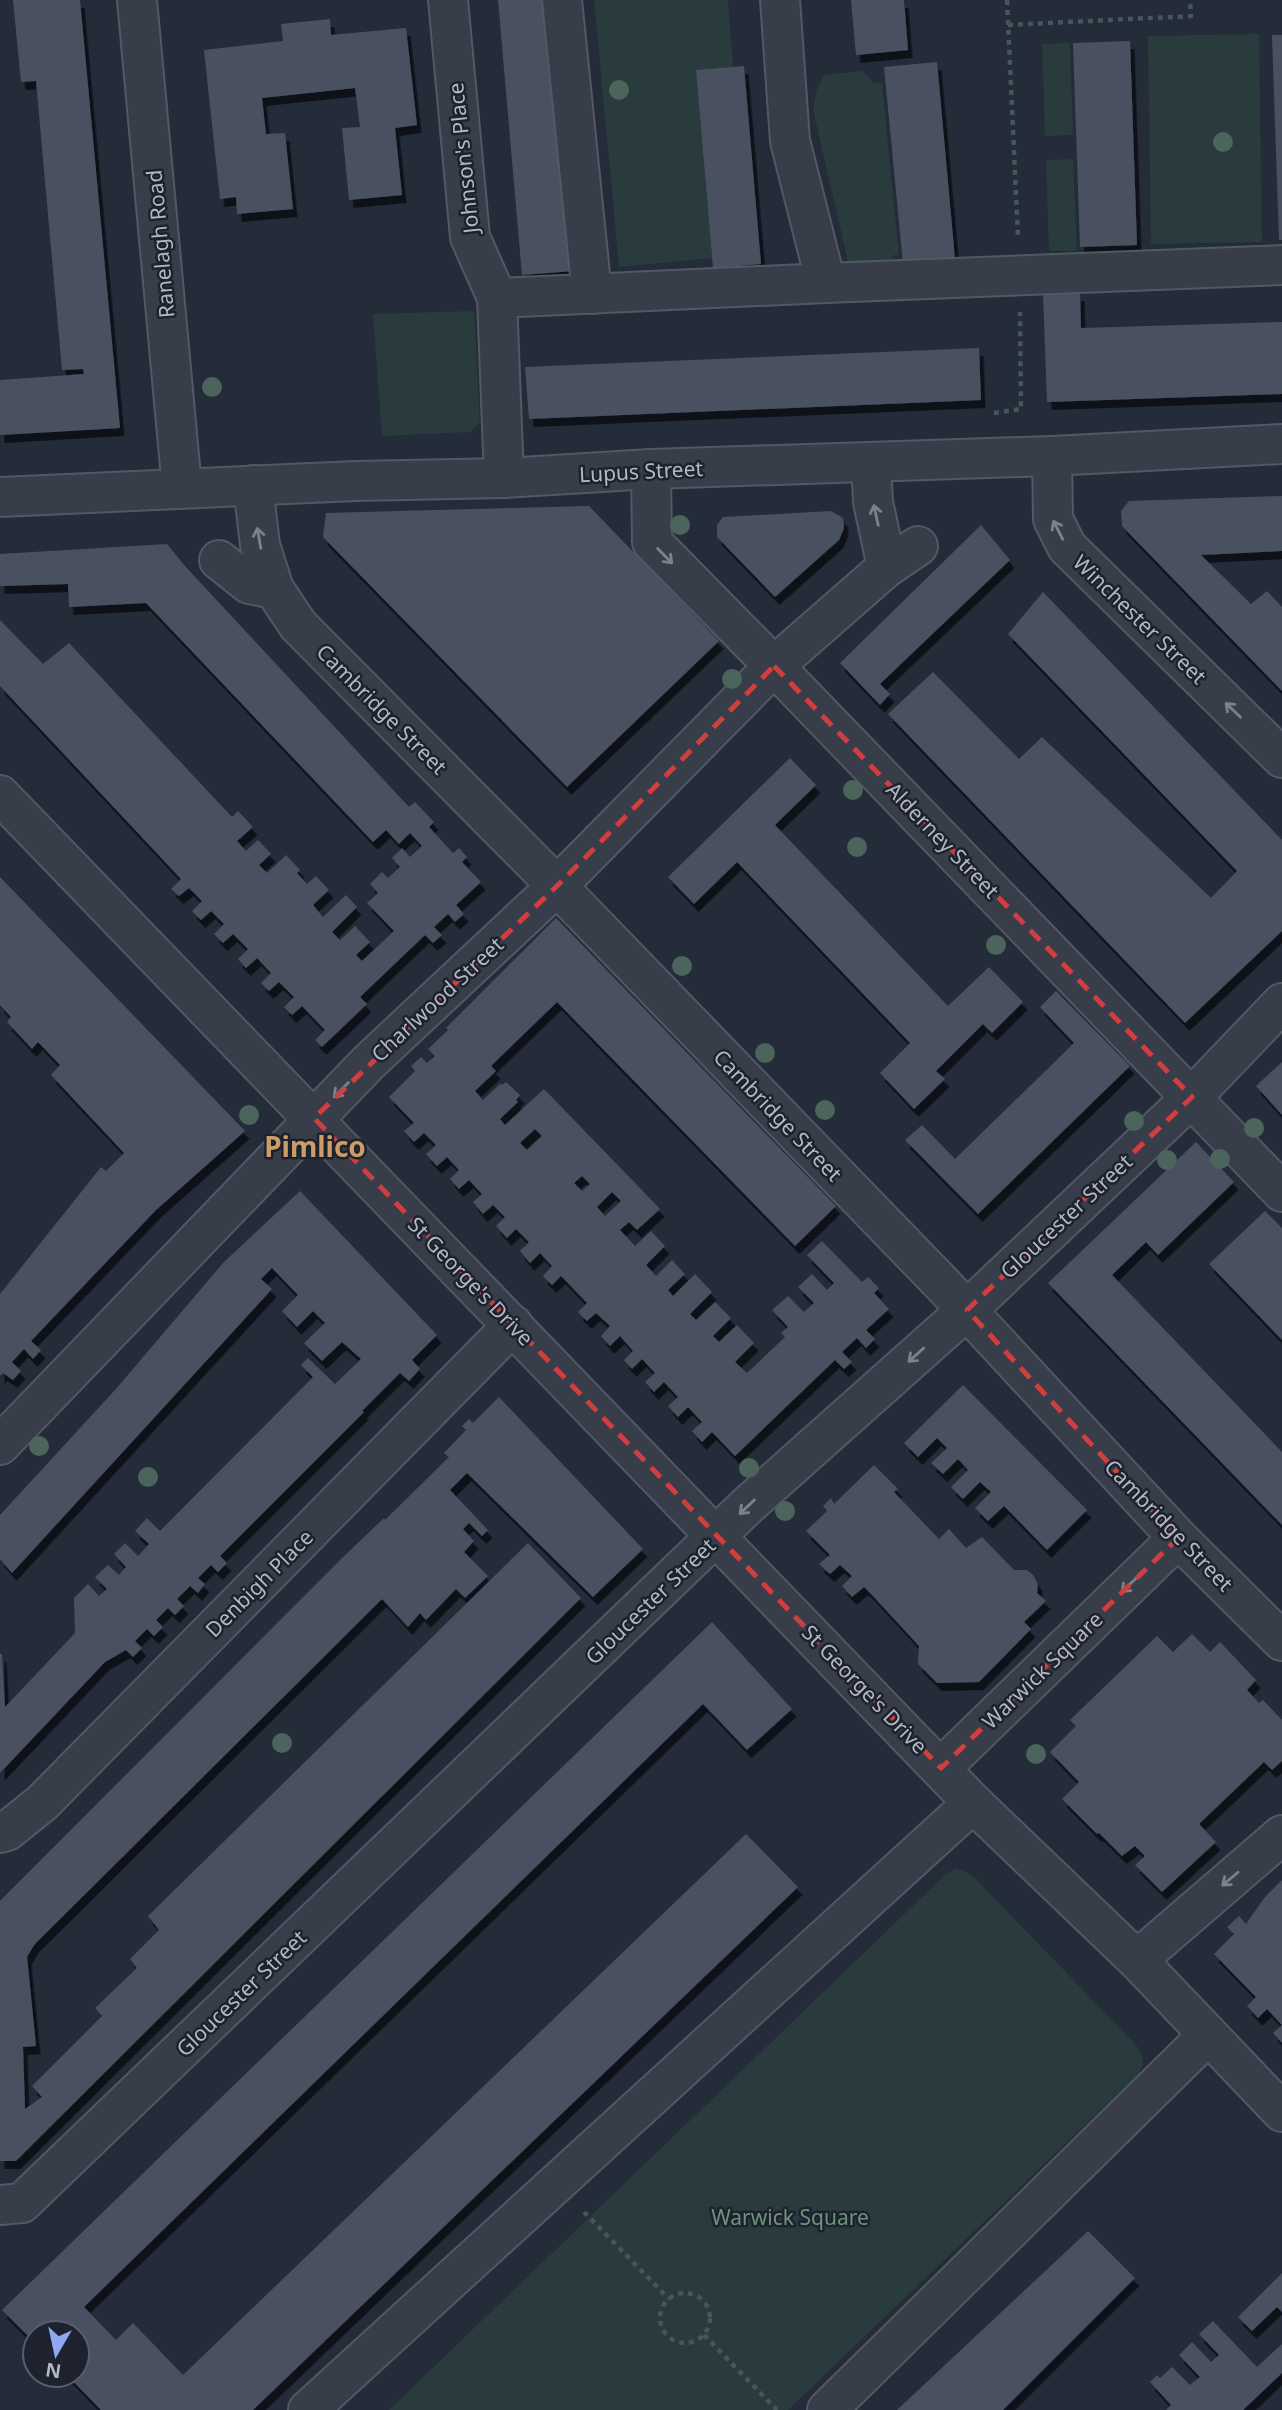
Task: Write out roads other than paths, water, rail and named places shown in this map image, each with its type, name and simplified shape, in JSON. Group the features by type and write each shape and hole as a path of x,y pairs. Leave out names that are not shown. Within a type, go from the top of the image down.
{"street":[{"name":"Ranelagh Road","path":"137,0 182,488"},
{"name":"Johnson's Place","path":"448,0 470,237 497,298 504,478"},
{"path":"562,0 592,294"},
{"path":"780,0 790,141 826,283"},
{"path":"497,298 1282,265"},
{"name":"Lupus Street","path":"0,497 253,485 504,478 651,469 1052,456 1282,444"},
{"name":"Winchester Street","path":"1052,456 1053,519 1067,547 1282,758"},
{"path":"871,463 873,502 887,567"},
{"name":"Alderney Street","path":"651,469 652,542 1282,1192"},
{"name":"Cambridge Street","path":"253,485 260,545 274,589 298,625 557,886 967,1310 1178,1538 1282,1641"},
{"name":"Charlwood Street","path":"0,1445 369,1062 557,886 774,666 887,567 918,546"},
{"path":"219,560 249,584 274,589"},
{"name":"St George's Drive","path":"0,795 941,1768"},
{"name":"Gloucester Street","path":"11,2204 748,1506 967,1310 1192,1097 1282,1003"},
{"name":"Denbigh Place","path":"0,1833 7,1831 42,1802 513,1325"},
{"name":"Warwick Square","path":"941,1768 1178,1538"},
{"path":"941,1768 1137,1960 1282,2112"},
{"path":"308,2410 973,1802"},
{"path":"1137,1960 1282,1835"},
{"path":"827,2410 1208,2035"}],"district":[{"name":"Pimlico","path":"315,1146"}]}
